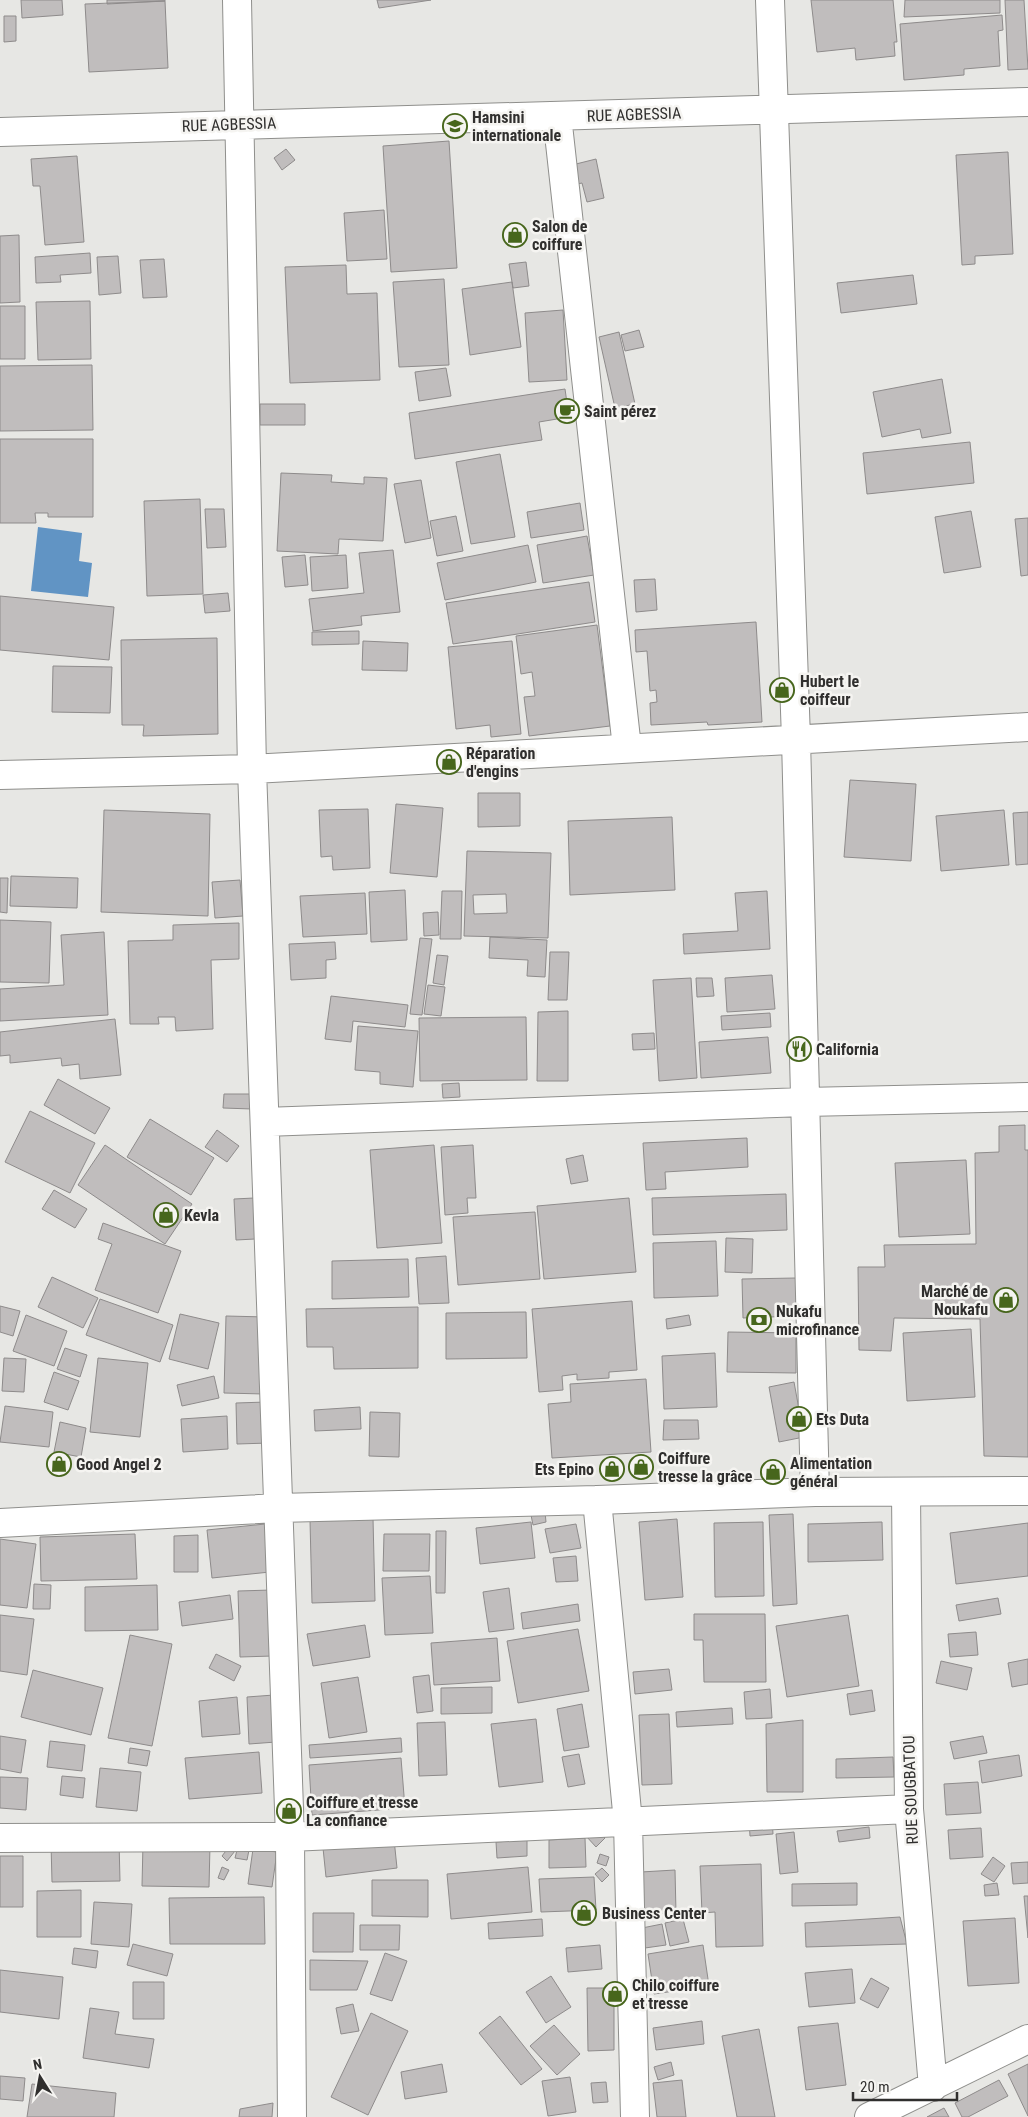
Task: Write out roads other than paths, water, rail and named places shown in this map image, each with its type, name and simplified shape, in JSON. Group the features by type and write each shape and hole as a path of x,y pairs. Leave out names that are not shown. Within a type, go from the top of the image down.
{"street":[{"path":"237,0 252,769 290,1837 292,2117"},
{"path":"770,0 796,739 815,1492"},
{"name":"RUE AGBESSIA","path":"0,132 240,123 1028,102"},
{"path":"557,116 627,748"},
{"path":"0,775 252,769 1028,727"},
{"path":"265,1122 805,1102 1028,1098"},
{"path":"0,1522 278,1508 597,1500 815,1492 1028,1491"},
{"name":"RUE SOUGBATOU","path":"906,1493 909,1809 933,2087"},
{"path":"597,1500 628,1822 635,2117"},
{"path":"0,1838 290,1837 909,1809"},
{"path":"869,2117 1028,2039"}],"water":[{"path":"38,527 82,533 79,561 92,563 88,597 31,591"}],"place":[{"name":"Hamsini internationale","path":"455,126"},
{"name":"Salon de coiffure","path":"515,235"},
{"name":"Saint pérez","path":"567,411"},
{"name":"Hubert le coiffeur","path":"782,690"},
{"name":"Réparation d'engins","path":"449,762"},
{"name":"California","path":"799,1049"},
{"name":"Kevla","path":"166,1215"},
{"name":"Marché de Noukafu","path":"1006,1300"},
{"name":"Nukafu microfinance","path":"759,1320"},
{"name":"Ets Duta","path":"799,1419"},
{"name":"Good Angel 2","path":"59,1464"},
{"name":"Coiffure tresse la grâce","path":"641,1467"},
{"name":"Ets Epino","path":"612,1469"},
{"name":"Alimentation général","path":"773,1472"},
{"name":"Coiffure et tresse La confiance","path":"289,1811"},
{"name":"Business Center","path":"584,1913"},
{"name":"Chilo coiffure et tresse","path":"615,1994"}]}
